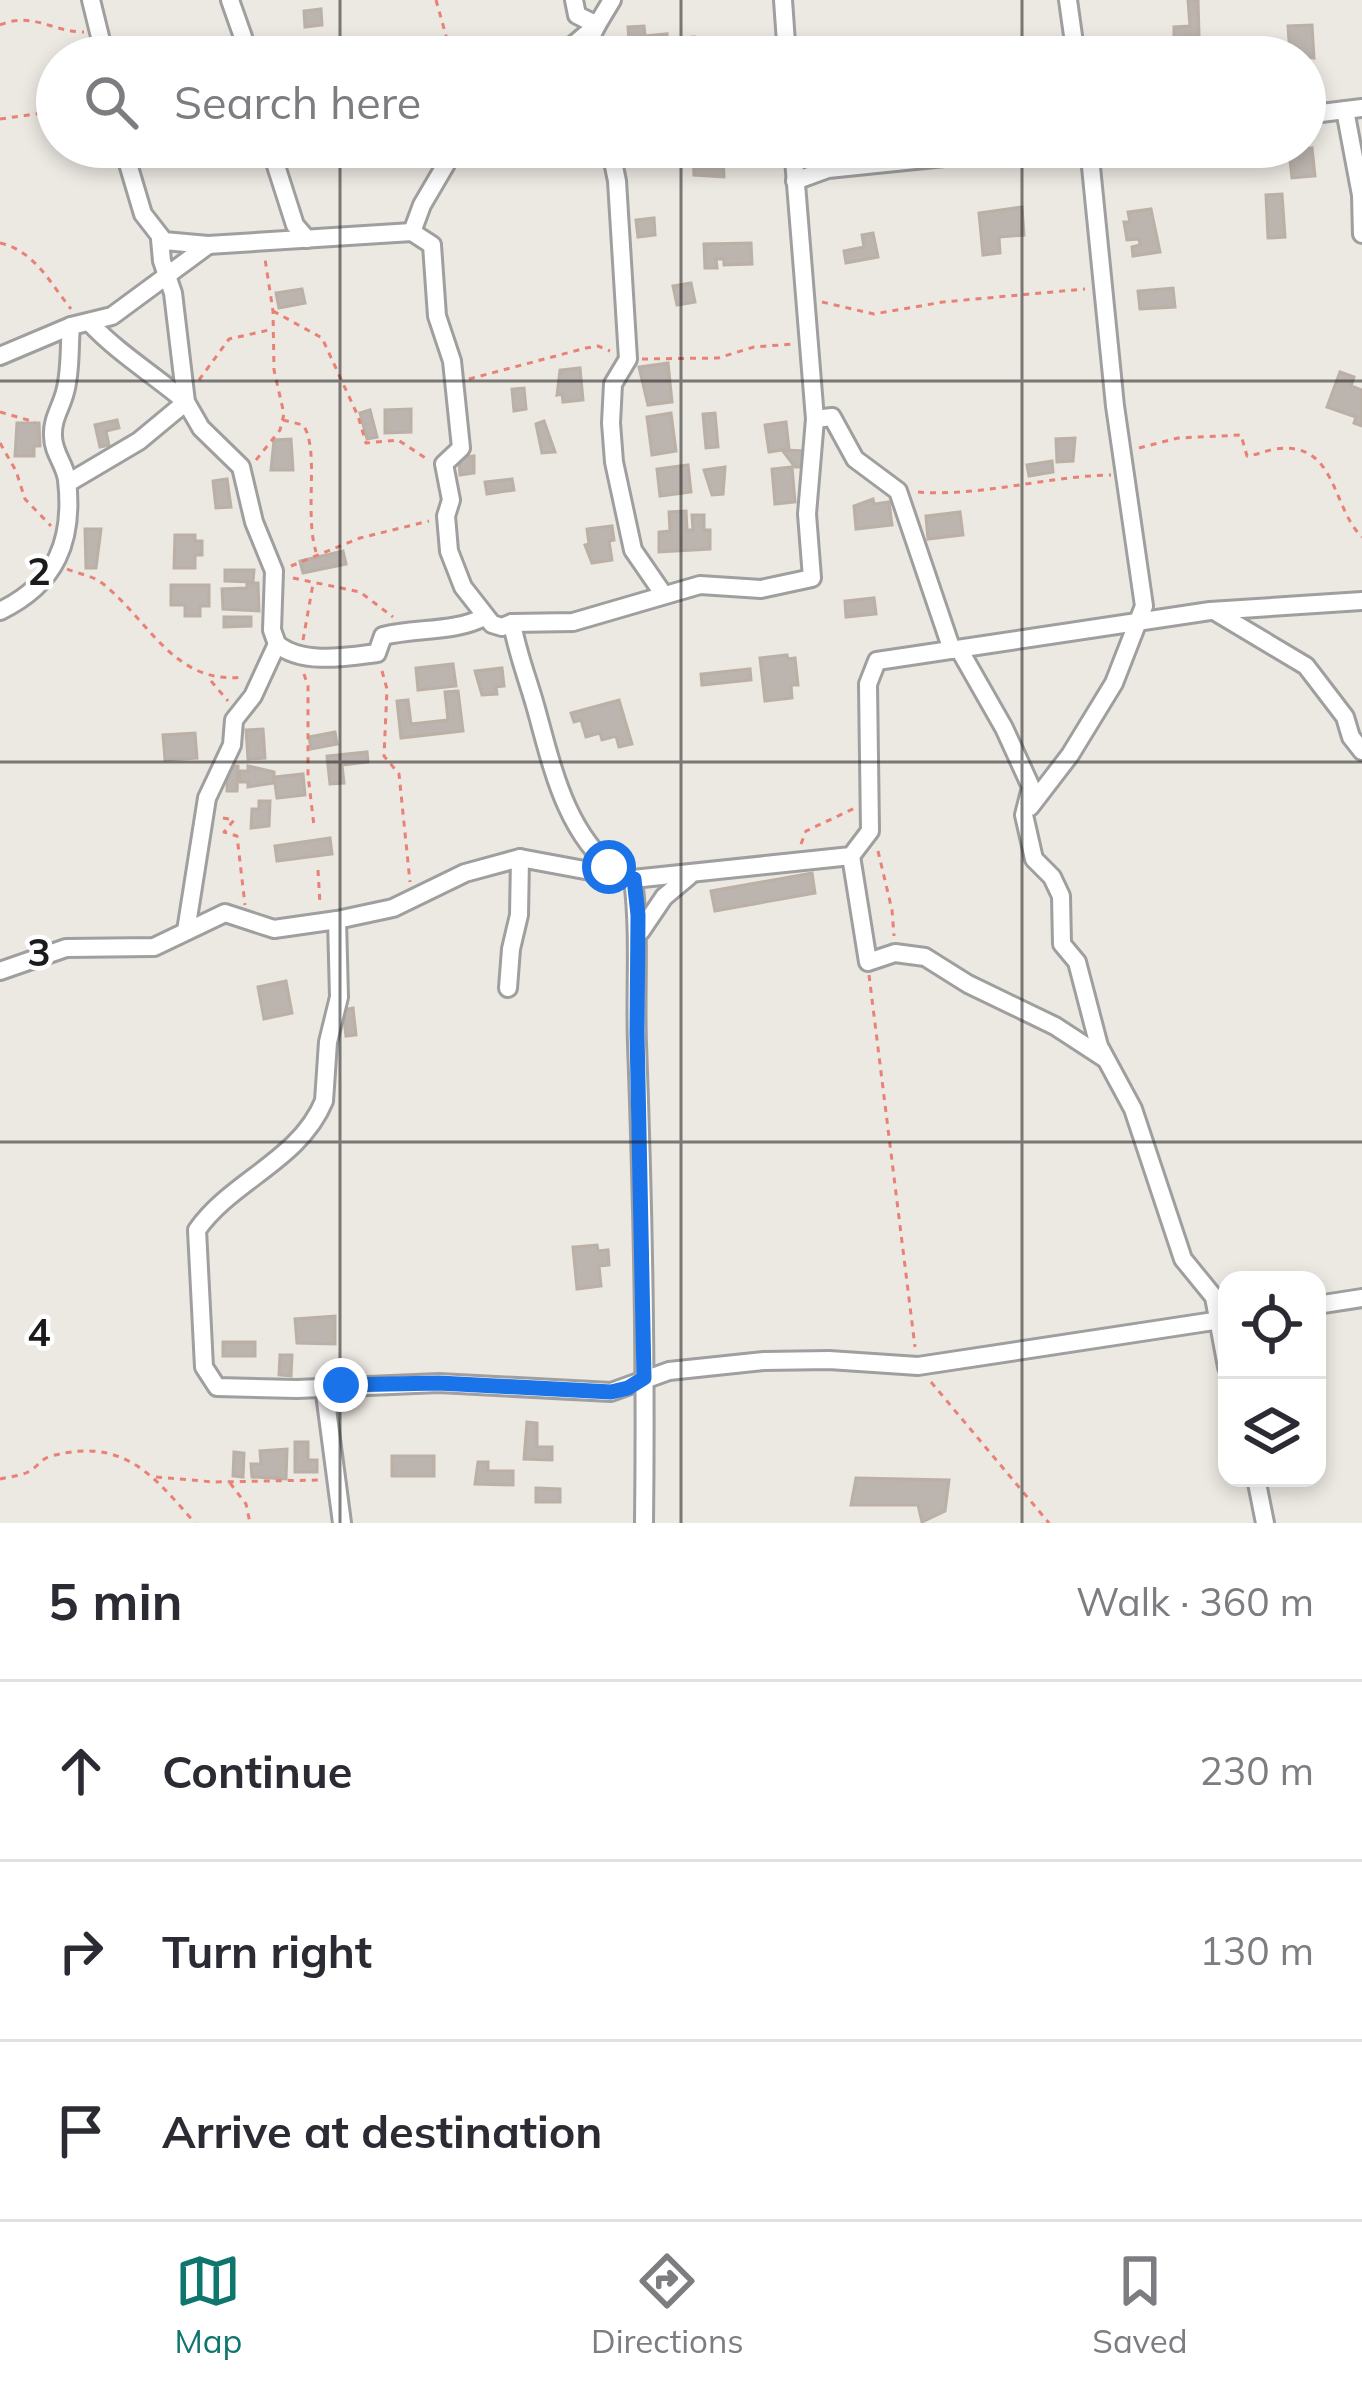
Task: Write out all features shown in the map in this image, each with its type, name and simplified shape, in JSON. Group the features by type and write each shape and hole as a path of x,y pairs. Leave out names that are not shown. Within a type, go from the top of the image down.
{"street":[{"path":"91,0 100,36"},
{"path":"230,0 243,36"},
{"path":"574,0 577,15 597,25"},
{"path":"592,36 613,0"},
{"path":"783,0 786,36"},
{"path":"1068,0 1073,36"},
{"path":"584,36 597,25"},
{"path":"1353,109 1362,235"},
{"path":"129,168 143,214 160,239 173,292 185,402"},
{"path":"277,168 295,225 307,239"},
{"path":"412,232 444,168"},
{"path":"614,168 628,359 613,384 611,443 633,550 664,595"},
{"path":"160,239 208,245 412,232 425,238 435,254 437,316 456,382 461,448 444,464 454,563 484,617 502,627 573,622 700,585 761,589 812,578 807,514 815,419 794,168"},
{"path":"795,181 837,168"},
{"path":"1024,815 1070,755 1114,683 1140,621 1143,592 1114,406 1092,168"},
{"path":"0,356 112,316 208,245"},
{"path":"80,324 119,354 150,370 185,402 201,428 236,459 254,522 277,573 272,630 277,644 253,697 234,720 232,746 204,812 186,931"},
{"path":"0,611 36,587 58,560 66,539 68,483 53,431 80,324"},
{"path":"68,483 139,441 185,402"},
{"path":"815,419 832,417 854,459 898,491 955,650 1004,728 1031,787 1024,815 1034,859 1052,877 1061,896 1062,944 1077,962 1087,1010 1132,1109 1184,1259 1218,1307"},
{"path":"0,971 66,948 154,947 225,913 274,929 334,921 409,902 465,873 520,858 627,878 689,876 851,856 870,831 868,684 877,661 1213,610 1362,601"},
{"path":"1213,610 1306,666 1345,717 1362,751"},
{"path":"277,644 303,657 377,653 383,637 441,625 457,628 484,617"},
{"path":"512,623 517,655 557,787 592,849 627,878 638,937 644,1523"},
{"path":"851,856 868,962 895,953 925,958 1055,1026 1107,1061"},
{"path":"508,988 520,858"},
{"path":"638,937 654,908 689,876"},
{"path":"334,921 339,997 320,1112 290,1149 200,1224 196,1236 204,1367 217,1387 439,1383 611,1392 669,1371 764,1361 917,1366 1218,1320"},
{"path":"1326,1304 1362,1298"},
{"path":"324,1386 342,1523"},
{"path":"1258,1487 1264,1523"}],"path":[{"path":"436,0 446,36"},
{"path":"0,25 27,18 70,32 100,33"},
{"path":"0,119 36,114"},
{"path":"247,490 257,458 283,420 261,241"},
{"path":"0,243 14,246 39,265 80,324"},
{"path":"805,297 874,314 943,302 1105,288"},
{"path":"273,311 322,338 366,443 398,440 444,472 444,464"},
{"path":"185,402 230,339 273,330"},
{"path":"456,382 598,346 628,359 718,358 754,347 802,343 808,349"},
{"path":"0,412 53,431"},
{"path":"283,420 302,425 310,438 308,513 316,553"},
{"path":"898,491 947,494 1072,476 1126,475 1140,445 1178,437 1241,434 1247,456 1278,448 1324,465 1348,521 1362,537"},
{"path":"0,443 30,506 66,539"},
{"path":"277,573 316,553 446,517"},
{"path":"58,560 70,572 105,586 141,619 167,654 209,678 232,706 234,720"},
{"path":"277,573 360,592 400,622"},
{"path":"313,584 303,657 314,826"},
{"path":"377,653 387,689 384,756 399,774 406,808 409,902"},
{"path":"209,678 263,676"},
{"path":"204,812 234,820 224,832 238,836 247,920"},
{"path":"318,870 319,901 334,921"},
{"path":"868,962 917,1366 1049,1523"},
{"path":"0,1479 27,1473 50,1457 91,1452 126,1457 154,1478 195,1523"},
{"path":"154,1478 337,1481"},
{"path":"229,1481 246,1504 250,1523"}],"building":[{"path":"1188,0 1198,0 1199,35 1174,36 1174,27 1190,26"},
{"path":"321,9 322,25 305,27 304,11"},
{"path":"1312,25 1313,36 1289,36 1288,26"},
{"path":"644,26 645,36 629,36 628,27"},
{"path":"694,168 724,168 724,177 694,175"},
{"path":"1291,168 1314,168 1315,176 1292,178"},
{"path":"1282,194 1285,237 1268,238 1266,195"},
{"path":"1022,207 1024,235 999,237 1000,253 983,255 979,213"},
{"path":"1151,209 1160,252 1133,256 1132,247 1140,245 1139,239 1127,240 1124,222 1130,222 1128,212"},
{"path":"654,218 655,235 638,237 636,220"},
{"path":"873,233 878,257 846,263 844,251 864,247 862,235"},
{"path":"751,243 752,264 724,265 724,259 716,259 717,268 705,268 704,244"},
{"path":"691,283 695,302 677,305 673,286"},
{"path":"1173,288 1175,307 1140,309 1138,291"},
{"path":"302,289 305,303 279,308 276,293"},
{"path":"668,363 672,402 648,405 639,367"},
{"path":"580,368 583,400 563,402 562,394 557,395 560,370"},
{"path":"1340,372 1354,377 1351,386 1362,390 1362,426 1354,423 1356,417 1327,407"},
{"path":"524,388 526,409 514,411 512,389"},
{"path":"411,409 411,432 385,433 385,410"},
{"path":"370,410 377,437 367,439 360,413"},
{"path":"671,413 676,451 652,455 647,417"},
{"path":"715,413 718,447 706,448 703,414"},
{"path":"117,420 119,428 106,431 109,445 100,447 95,425"},
{"path":"544,421 555,452 542,453 536,424"},
{"path":"786,422 789,449 769,452 765,425"},
{"path":"17,423 39,423 40,446 34,446 34,456 15,456"},
{"path":"1075,438 1073,461 1057,462 1056,439"},
{"path":"291,439 293,470 271,470 274,440"},
{"path":"782,450 807,451 807,467 795,467"},
{"path":"474,456 474,473 460,475 459,458"},
{"path":"1052,461 1053,472 1029,476 1027,465"},
{"path":"688,465 691,492 660,496 657,469"},
{"path":"725,467 723,494 712,495 704,470"},
{"path":"792,467 795,502 775,504 772,469"},
{"path":"227,479 231,507 216,508 213,481"},
{"path":"512,479 514,490 487,494 485,482"},
{"path":"873,499 874,504 889,502 892,525 856,529 854,506"},
{"path":"686,511 687,530 693,530 692,515 704,515 710,549 659,552 659,532 670,531 669,512"},
{"path":"960,512 963,535 928,539 926,516"},
{"path":"612,526 612,560 592,563 585,545 589,544 587,529"},
{"path":"85,529 101,529 96,568 86,568"},
{"path":"175,535 195,535 195,541 202,541 195,568 174,568"},
{"path":"343,551 346,564 303,573 300,561"},
{"path":"225,570 254,570 253,582 225,581"},
{"path":"247,583 258,583 259,611 223,609 222,589 247,588"},
{"path":"171,585 209,585 209,606 200,606 200,616 185,616 185,605 171,605"},
{"path":"874,598 876,614 846,617 845,601"},
{"path":"224,617 251,617 251,626 224,627"},
{"path":"760,658 795,658 798,685 791,685 792,698 765,701"},
{"path":"453,664 456,686 418,690 416,668"},
{"path":"502,668 504,686 496,687 497,694 482,695 475,671"},
{"path":"750,669 751,680 702,685 701,674"},
{"path":"458,691 463,731 401,738 397,701 408,700 411,724 448,720 445,692"},
{"path":"619,700 632,744 619,747 616,736 602,740 600,733 586,737 581,720 574,722 571,713"},
{"path":"263,729 265,758 248,759 246,730"},
{"path":"335,732 337,744 311,749 309,737"},
{"path":"195,733 197,758 165,760 163,735"},
{"path":"367,752 368,762 342,765 344,783 330,784 327,756"},
{"path":"227,765 238,766 237,791 227,791"},
{"path":"248,766 274,772 274,783 248,787 248,782 240,782 240,771 248,771"},
{"path":"303,774 305,795 277,798 274,777"},
{"path":"259,801 270,801 269,826 251,828 252,809 259,809"},
{"path":"330,838 332,854 277,861 275,846"},
{"path":"812,873 815,893 715,911 711,891"},
{"path":"286,981 292,1013 264,1019 258,987"},
{"path":"353,1008 356,1035 346,1036 343,1010"},
{"path":"597,1245 598,1251 608,1250 609,1265 599,1266 601,1286 577,1289 573,1247"},
{"path":"335,1316 335,1344 297,1343 295,1319"},
{"path":"223,1342 255,1342 255,1356 223,1356"},
{"path":"280,1355 292,1355 291,1376 279,1375"},
{"path":"527,1422 537,1423 537,1447 552,1447 552,1460 524,1459"},
{"path":"295,1442 308,1442 308,1460 317,1460 317,1472 295,1472"},
{"path":"287,1449 286,1479 252,1477 251,1464 261,1464 260,1451"},
{"path":"234,1452 244,1453 243,1477 233,1476"},
{"path":"392,1456 434,1456 434,1476 392,1476"},
{"path":"478,1462 488,1462 488,1471 513,1471 513,1485 475,1484"},
{"path":"856,1478 949,1480 945,1511 922,1522 918,1505 851,1505"},
{"path":"536,1488 560,1489 560,1502 536,1502"}],"route":[{"path":"341,1385 439,1383 611,1392 644,1378 638,915 634,879 609,867"}]}
